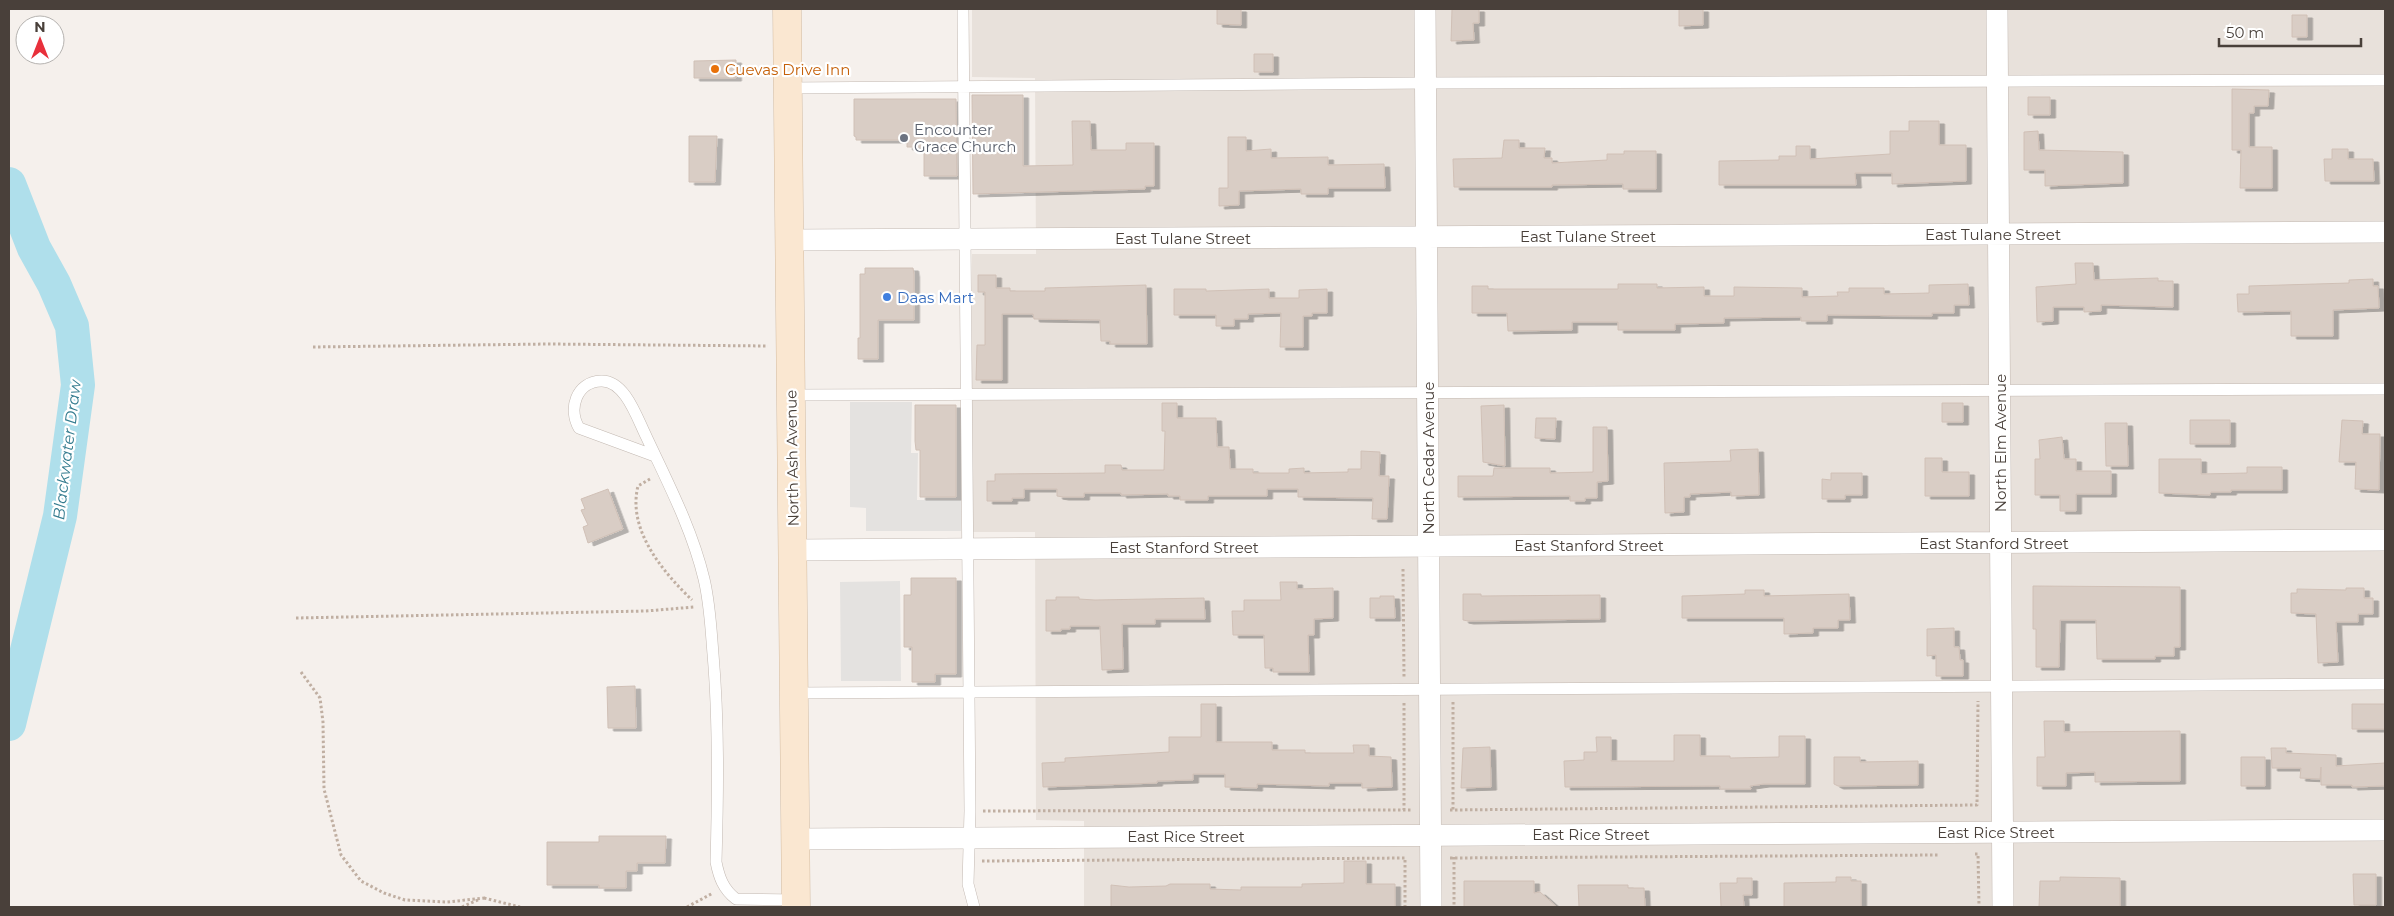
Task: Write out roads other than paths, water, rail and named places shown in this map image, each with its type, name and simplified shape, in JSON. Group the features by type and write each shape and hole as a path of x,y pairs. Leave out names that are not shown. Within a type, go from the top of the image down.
{"street":[{"name":"North Ash Avenue","path":"787,9 796,904"},
{"name":"North Cedar Avenue","path":"1425,9 1431,907"},
{"name":"North Elm Avenue","path":"1997,9 2003,907"},
{"name":"East Tulane Street","path":"790,240 2385,232"},
{"name":"East Stanford Street","path":"793,550 2385,540"},
{"name":"East Rice Street","path":"796,839 2385,830"}],"lane":[{"path":"963,9 970,811 968,884 974,907"},
{"path":"788,88 1425,83 1997,83 2385,80"},
{"path":"655,456 579,428 574,413 576,397 581,389 588,383 603,381 619,388 632,408 676,497 694,543 706,590 714,669 718,745 716,862 724,887 736,899 796,904"},
{"path":"791,395 2385,388"},
{"path":"795,694 2385,684"}],"waterway":[{"name":"Blackwater Draw","path":"9,184 34,248 54,284 72,326 78,385 60,516 9,724"}],"place":[{"name":"Cuevas Drive Inn","path":"715,69"},
{"name":"Encounter Grace Church","path":"904,138"},
{"name":"Daas Mart","path":"887,297"}]}
